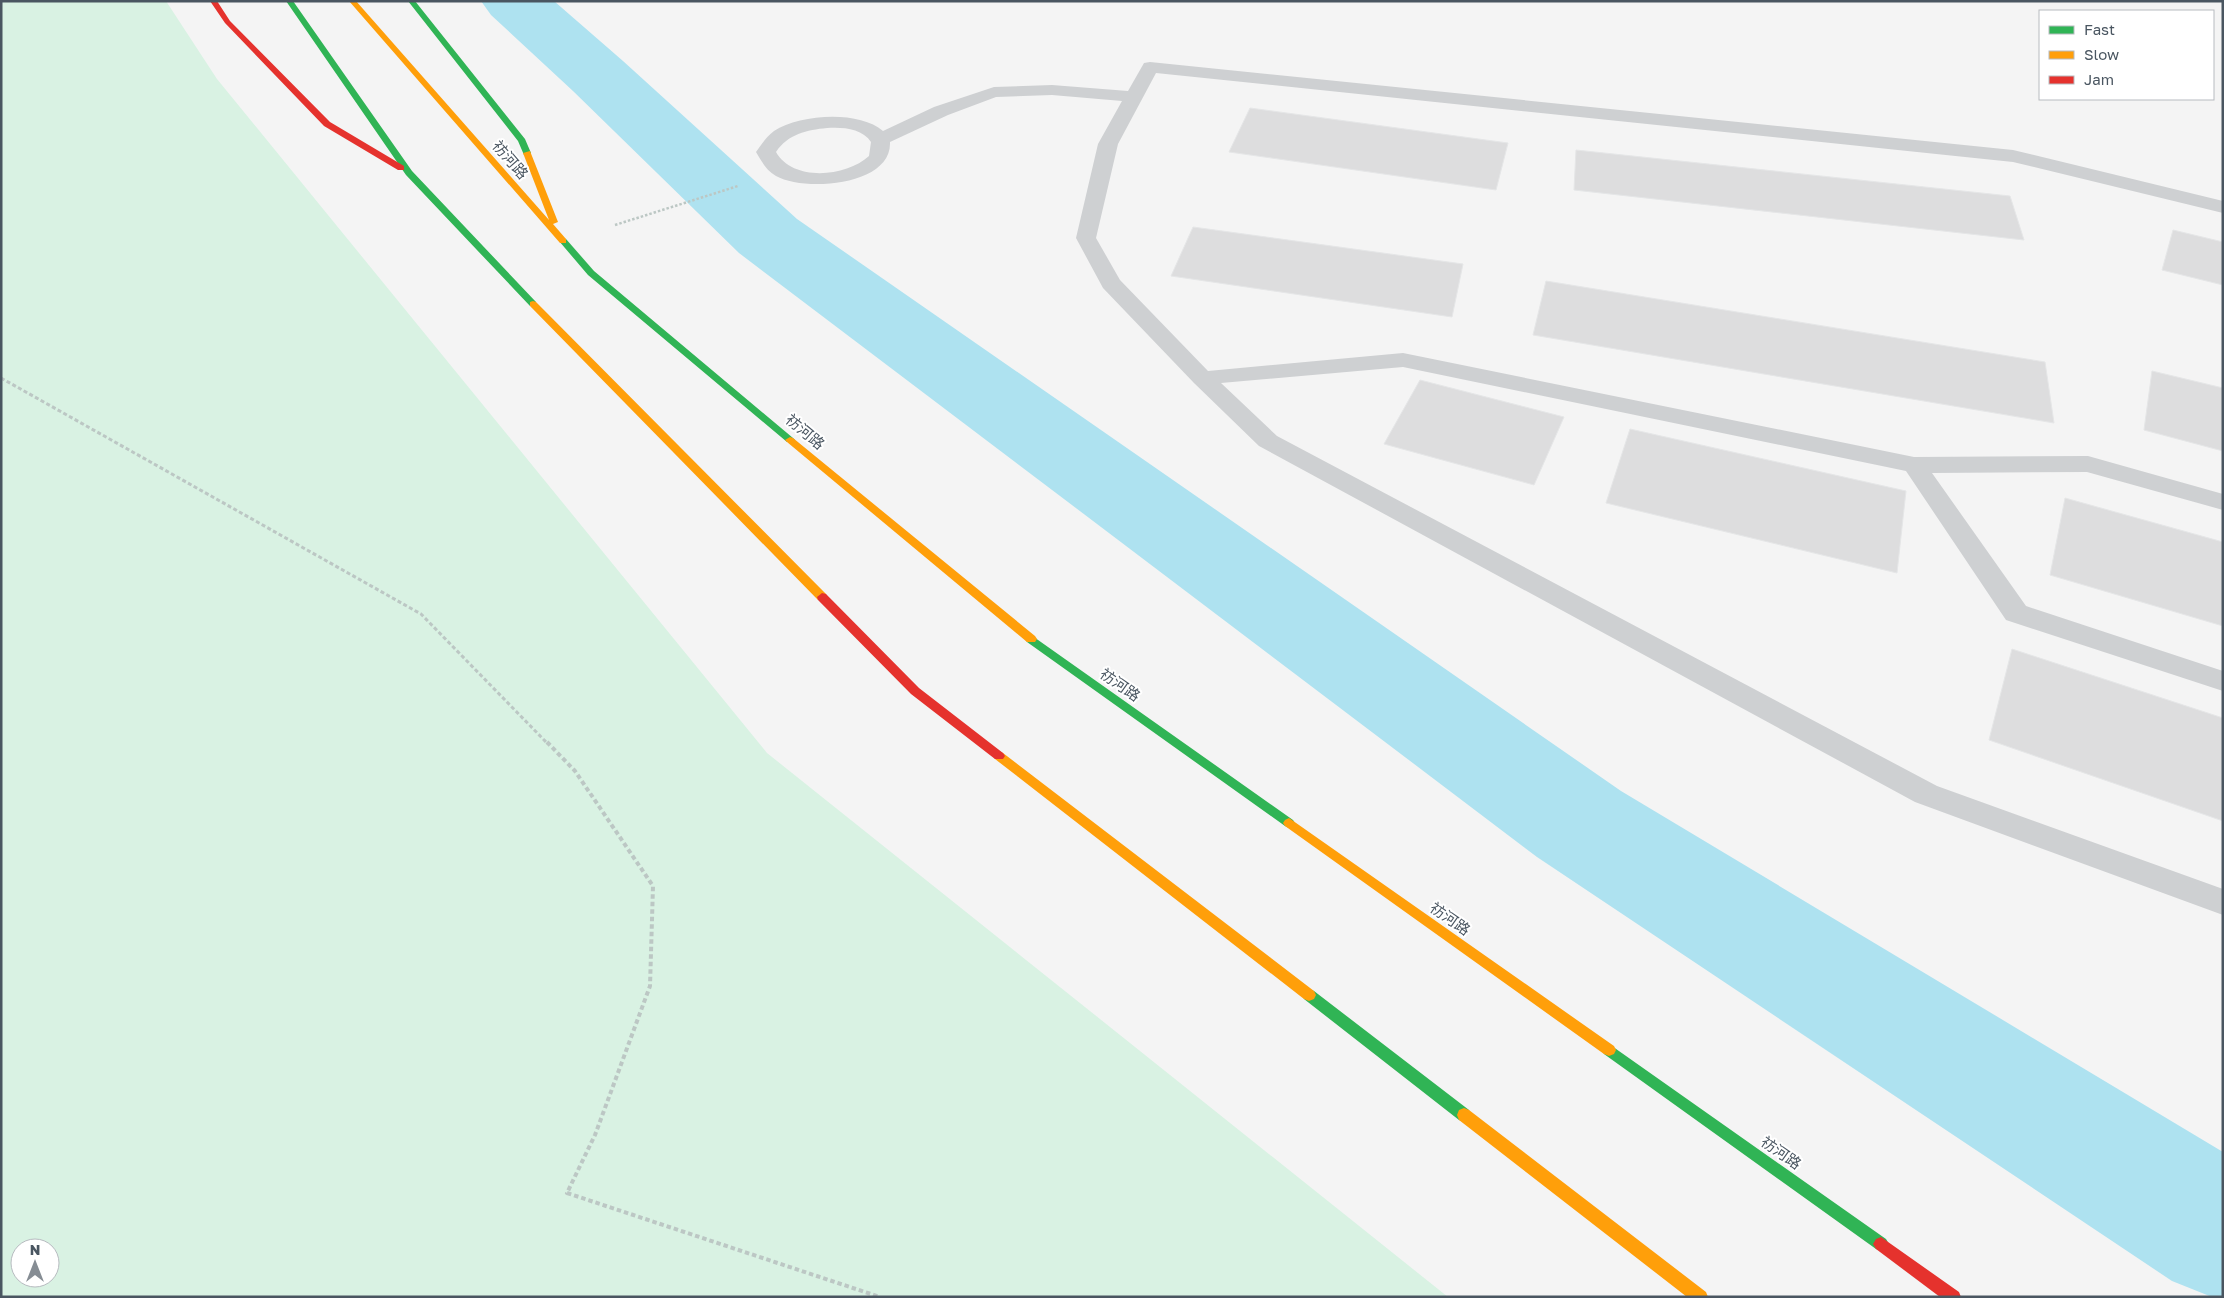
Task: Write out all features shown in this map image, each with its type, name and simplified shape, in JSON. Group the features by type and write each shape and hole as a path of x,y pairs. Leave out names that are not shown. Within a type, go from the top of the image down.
{"main road":[{"path":"213,1 227,22 327,124 409,173"},
{"path":"289,1 409,173 542,314 915,691 1700,1297"},
{"name":"祊河路","path":"352,1 591,273 1022,633 1817,1198 1953,1297"},
{"path":"411,1 522,141 562,242"}],"street":[{"path":"2223,207 2013,156 1150,67 1108,144 1086,238 1111,283 1202,378 1268,441 1926,794 2223,902"},
{"path":"880,140 941,112 994,92 1052,90 1134,97"},
{"path":"838,122 858,125 872,131 880,140 882,145 880,155 871,164 852,174 819,179 798,177 782,172 769,162 766,152 772,141 784,132 799,126 838,122"},
{"path":"1202,378 1403,360 1914,465 2088,464 2223,502"},
{"path":"1914,465 2016,614 2223,681"}],"path":[{"path":"614,225 782,172"},
{"path":"1,378 422,614 574,771 653,886 650,986 595,1135 567,1193 880,1297"}],"green space":[{"path":"1,1 166,1 217,79 767,753 1448,1297 1,1297"}],"building":[{"path":"1250,108 1508,143 1496,190 1229,152"},
{"path":"1576,150 2010,196 2024,240 1574,190"},
{"path":"1193,227 1463,264 1452,317 1171,276"},
{"path":"2173,230 2223,242 2223,285 2162,270"},
{"path":"1546,281 2045,362 2054,423 1533,335"},
{"path":"2152,371 2223,388 2223,451 2144,430"},
{"path":"1420,380 1564,417 1534,485 1384,444"},
{"path":"1630,429 1906,491 1897,573 1606,503"},
{"path":"2065,498 2223,542 2223,626 2050,575"},
{"path":"2012,649 2223,718 2223,821 1989,740"}],"waterway":[{"path":"514,1 598,76 768,236 1579,824 2223,1232"}],"traffic: fast":[{"path":"289,1 409,173 533,304"},
{"path":"411,1 522,141 527,153"},
{"path":"563,241 591,273 790,440"},
{"path":"1031,639 1289,823"},
{"path":"1309,995 1464,1115"},
{"path":"1609,1050 1881,1244"}],"traffic: slow":[{"path":"352,1 563,241"},
{"path":"527,153 554,222"},
{"path":"533,304 822,597"},
{"path":"790,440 1031,639"},
{"path":"999,756 1309,995"},
{"path":"1289,823 1609,1050"},
{"path":"1464,1115 1700,1297"}],"traffic: jam":[{"path":"213,1 227,22 327,124 401,168"},
{"path":"822,597 915,691 999,756"},
{"path":"1881,1244 1953,1297"}]}
